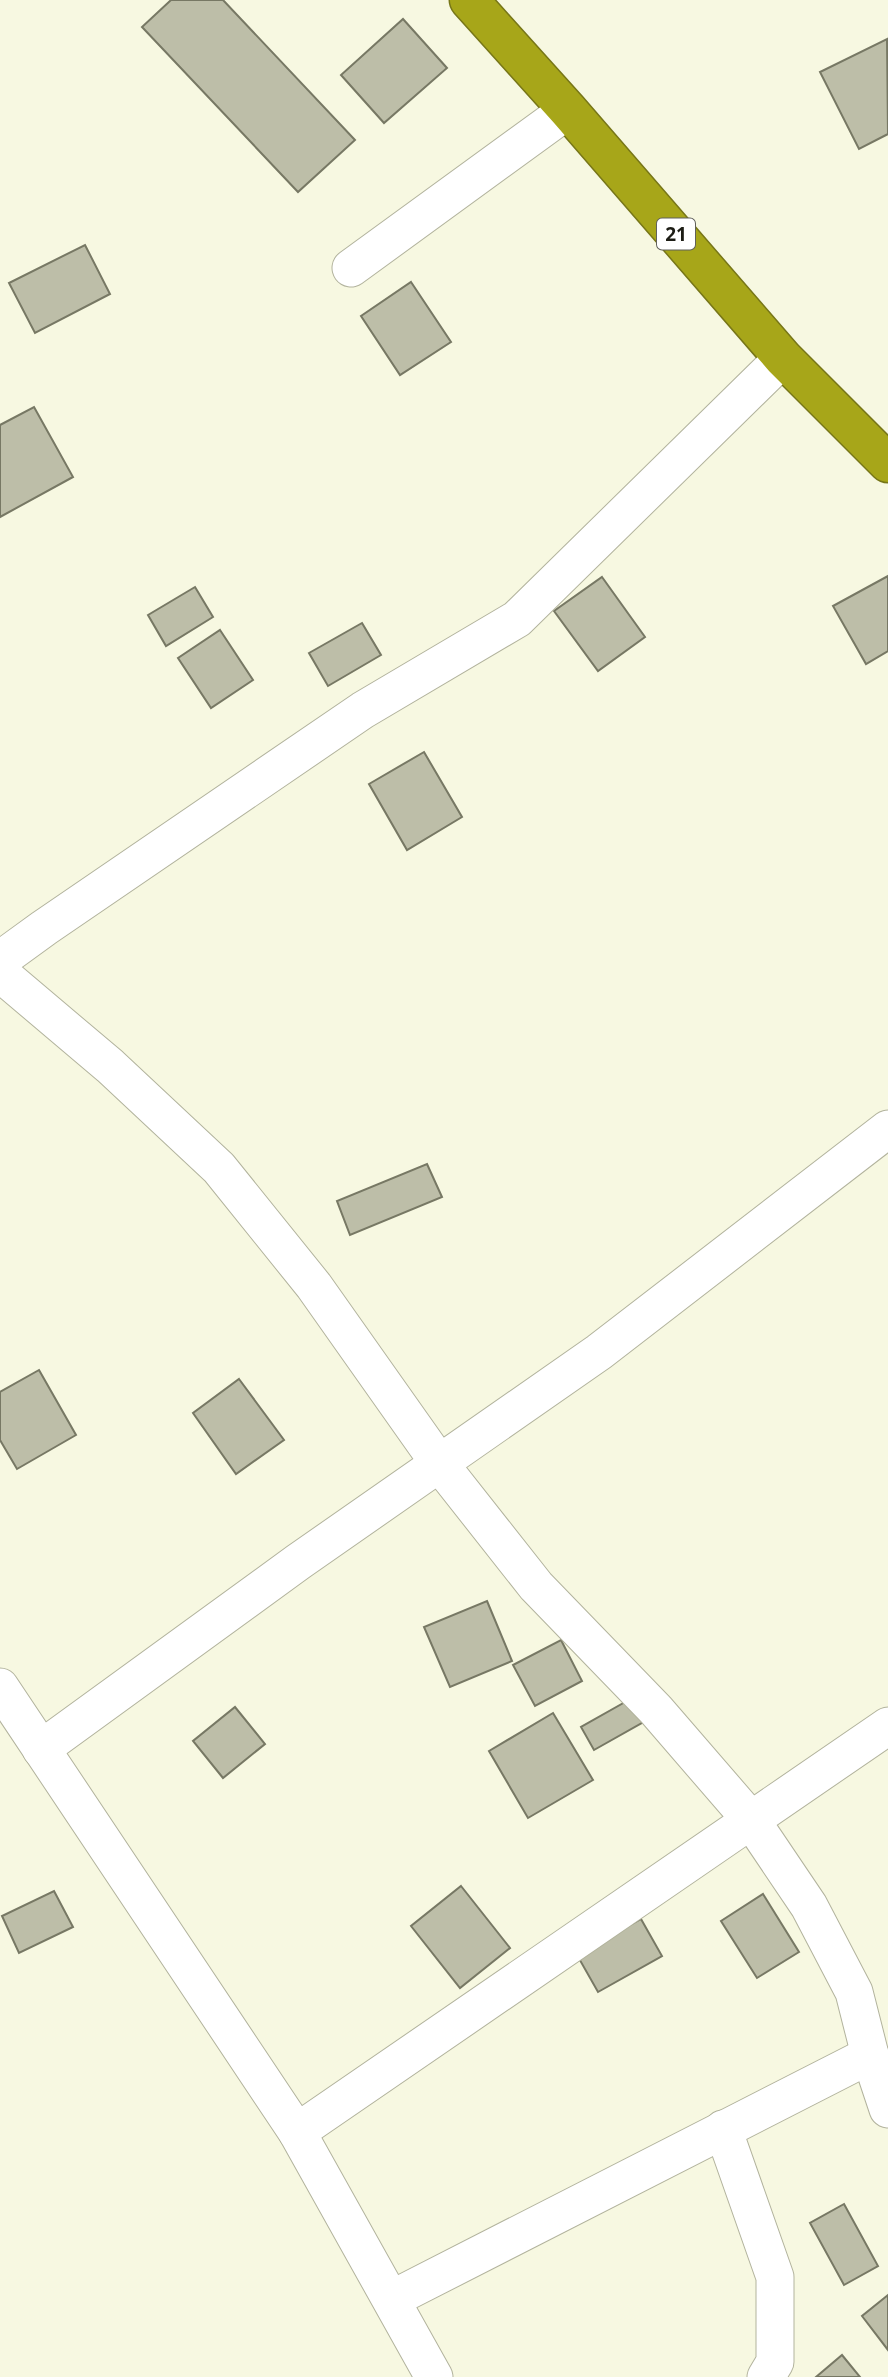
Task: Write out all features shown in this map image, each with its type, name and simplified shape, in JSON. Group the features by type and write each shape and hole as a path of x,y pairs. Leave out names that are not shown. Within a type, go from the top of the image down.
{"highway":[{"name":"21","path":"468,0 568,110 783,358 888,463"}],"street":[{"path":"352,268 568,110"},
{"path":"0,960 363,710 517,619 783,358"},
{"path":"0,973 110,1066 219,1168 314,1286 439,1463 536,1586 656,1710 751,1820 808,1906 854,1992 870,2055 888,2109"},
{"path":"22,1735 298,1562 599,1352 888,1129"},
{"path":"0,1687 22,1735 297,2132 434,2377"},
{"path":"297,2132 888,1726"},
{"path":"392,2299 870,2055"},
{"path":"723,2129 775,2277 775,2362 766,2377"}],"building":[{"path":"171,0 223,0 355,140 298,192 142,27"},
{"path":"403,19 447,68 384,123 341,75"},
{"path":"887,39 888,134 859,149 820,72"},
{"path":"85,245 110,294 35,333 9,283"},
{"path":"411,282 451,342 400,375 361,316"},
{"path":"34,407 73,477 0,517 0,425"},
{"path":"888,576 888,651 866,664 833,606"},
{"path":"602,577 645,637 598,671 554,611"},
{"path":"195,587 213,617 166,646 148,615"},
{"path":"362,623 381,655 328,686 309,653"},
{"path":"220,630 253,680 211,708 178,658"},
{"path":"424,752 462,817 407,850 369,784"},
{"path":"427,1164 442,1197 350,1235 337,1201"},
{"path":"39,1370 76,1435 17,1469 0,1440 0,1392"},
{"path":"239,1379 284,1440 236,1474 193,1413"},
{"path":"487,1601 512,1661 450,1687 424,1627"},
{"path":"561,1640 582,1681 535,1706 513,1665"},
{"path":"634,1697 647,1720 594,1750 581,1727"},
{"path":"235,1707 265,1744 223,1778 193,1741"},
{"path":"553,1713 593,1780 528,1818 489,1751"},
{"path":"461,1886 510,1948 460,1988 411,1926"},
{"path":"54,1891 73,1927 19,1953 2,1916"},
{"path":"763,1894 799,1952 757,1978 721,1921"},
{"path":"641,1919 662,1956 598,1992 577,1955"},
{"path":"844,2204 878,2266 844,2285 810,2223"},
{"path":"888,2295 888,2350 862,2316"},
{"path":"842,2355 860,2377 816,2377"}]}
